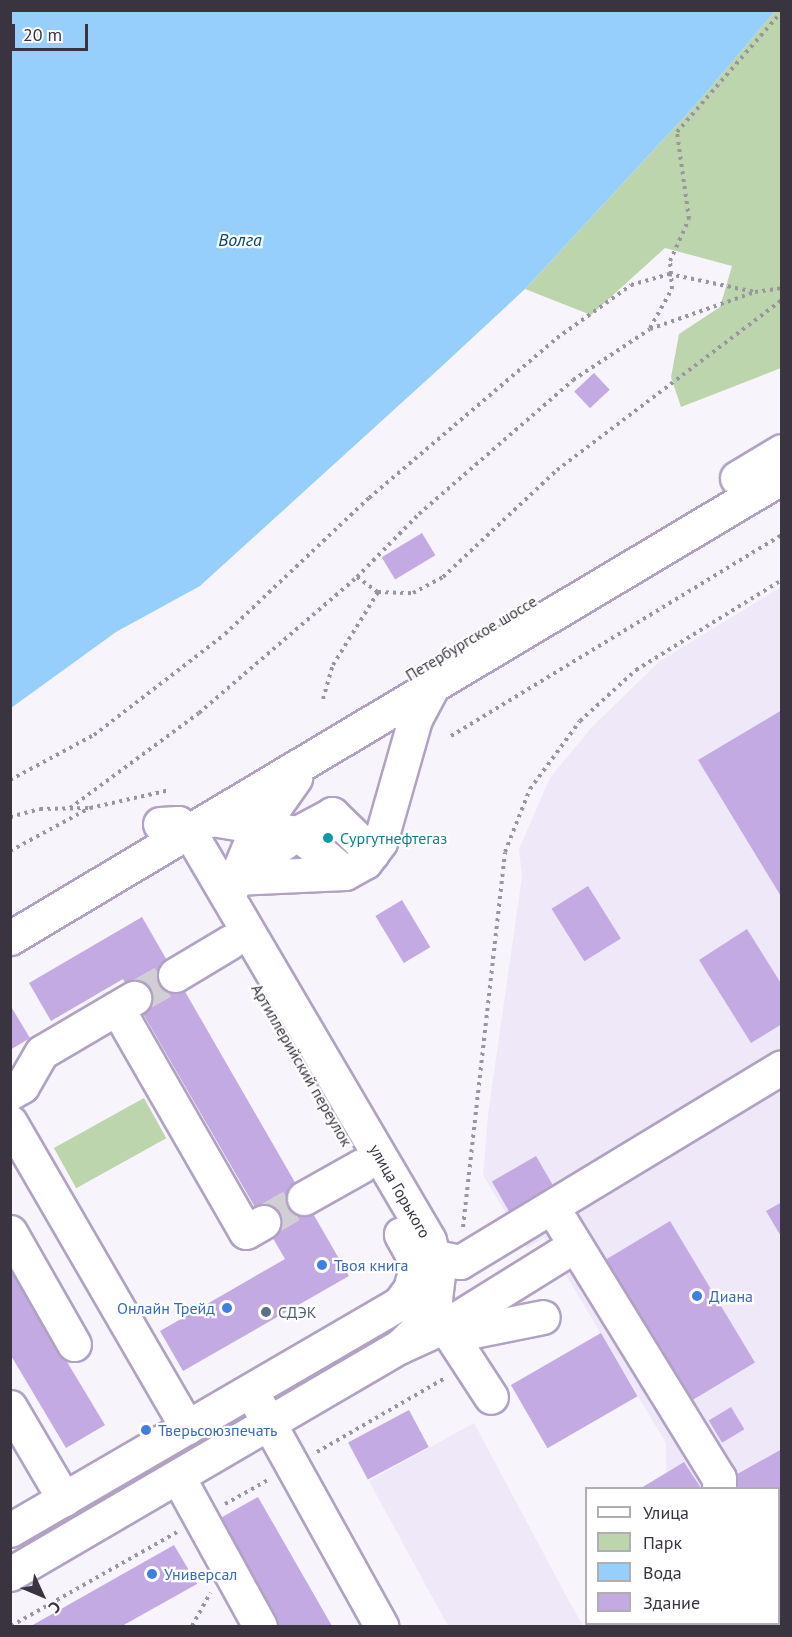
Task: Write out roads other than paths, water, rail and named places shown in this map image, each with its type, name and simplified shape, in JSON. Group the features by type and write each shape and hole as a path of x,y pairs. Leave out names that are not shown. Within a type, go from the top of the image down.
{"main road":[{"name":"Петербургское шоссе","path":"183,829 782,451"},
{"name":"Петербургское шоссе","path":"183,829 311,761 782,477"},
{"path":"231,888 345,873 365,862 380,842 415,719 432,687"},
{"path":"231,888 259,827 311,761"},
{"path":"231,888 297,833 332,814 372,853"},
{"path":"10,911 183,829 259,827 297,833 345,873"},
{"path":"10,938 183,829"},
{"name":"улица Горького","path":"183,829 231,888 429,1239 430,1261"},
{"name":"Артиллерийский переулок","path":"183,829 230,942 361,1166 430,1261"},
{"path":"175,975 230,942"},
{"path":"10,1093 22,1086 42,1052 126,1003 246,1232 263,1222"},
{"path":"10,1530 394,1307 407,1294 430,1261 552,1207 782,1067"},
{"path":"10,1122 187,1427"},
{"path":"304,1198 361,1166"},
{"path":"552,1207 719,1478 718,1487"},
{"path":"10,1232 74,1344"},
{"path":"10,1574 399,1347 438,1317 575,1245"},
{"path":"430,1261 438,1317 491,1397"},
{"path":"438,1317 473,1331 543,1317"},
{"path":"251,1391 381,1626"},
{"path":"10,1407 64,1499"},
{"path":"178,1477 261,1626"}],"water":[{"name":"Волга","path":"11,10 775,11 699,101 525,289 441,367 200,586 116,632 11,708"}],"tunnel":[{"path":"134,998 175,975"},
{"path":"263,1222 304,1198"}],"place":[{"name":"Сургутнефтегаз","path":"328,838"},
{"name":"Твоя книга","path":"322,1265"},
{"name":"Диана","path":"697,1296"},
{"name":"Онлайн Трейд","path":"227,1308"},
{"name":"СДЭК","path":"266,1312"},
{"name":"Тверьсоюзпечать","path":"146,1430"},
{"name":"Универсал","path":"152,1574"}]}
